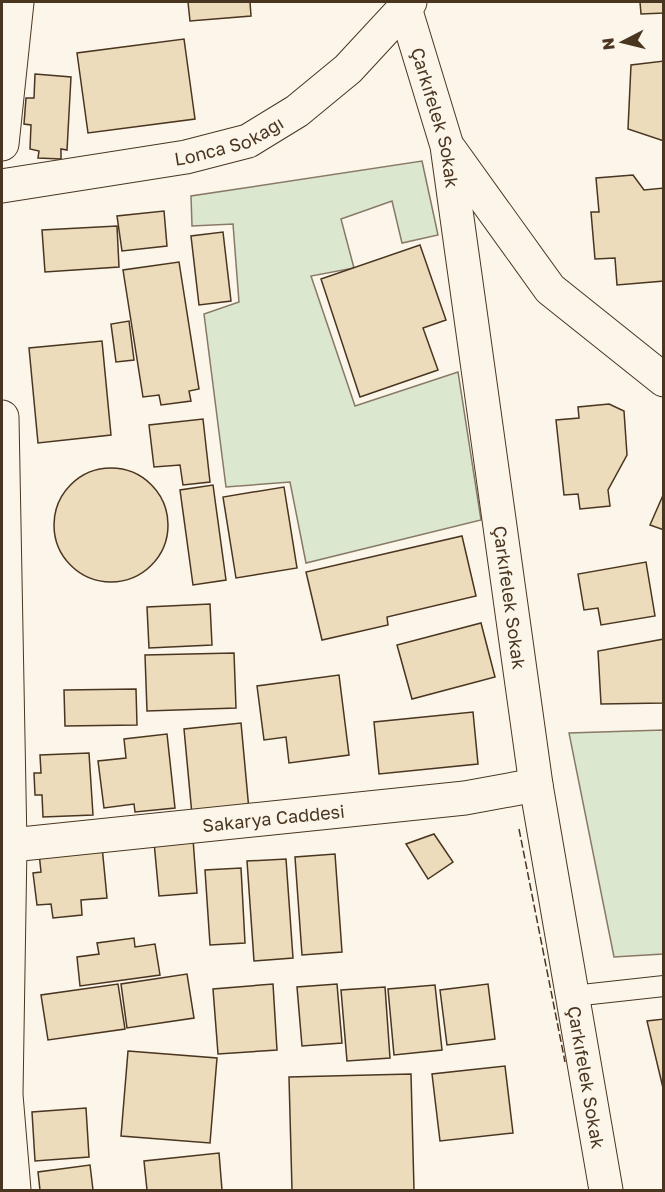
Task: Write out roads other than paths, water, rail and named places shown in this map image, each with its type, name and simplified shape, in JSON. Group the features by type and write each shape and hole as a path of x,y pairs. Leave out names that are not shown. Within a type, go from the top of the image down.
{"street":[{"path":"2,144 17,2"},
{"name":"Çarkıfelek Sokak","path":"407,5 447,146 536,785 606,1191"},
{"name":"Lonca Sokağı","path":"2,186 186,157 248,141 297,111 348,69 407,5"},
{"path":"447,146 550,289 663,380"},
{"path":"2,417 6,845 4,1095 14,1191"},
{"name":"Sakarya Caddesi","path":"6,845 465,798 536,785"}],"lane":[{"path":"573,996 663,986"}]}
